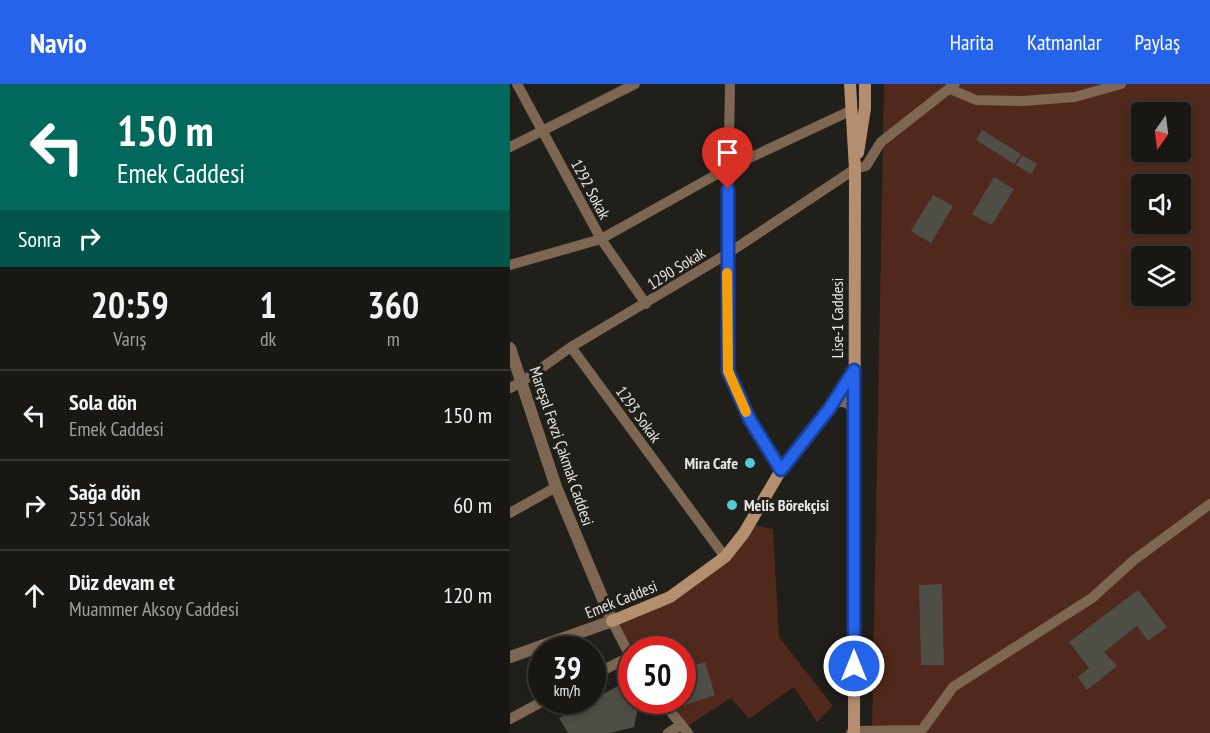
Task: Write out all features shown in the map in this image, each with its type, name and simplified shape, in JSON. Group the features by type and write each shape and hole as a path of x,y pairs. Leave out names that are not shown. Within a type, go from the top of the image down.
{"main road":[{"name":"Lise-1 Caddesi","path":"850,84 855,169 853,732"},
{"path":"855,169 865,108 865,84"},
{"name":"Emek Caddesi","path":"612,621 670,597 725,556 744,533 781,470 834,402 854,370"}],"street":[{"name":"1292 Sokak","path":"517,84 601,239 646,304"},
{"path":"510,147 635,84"},
{"path":"730,84 727,254 728,371 750,420 781,470"},
{"path":"952,86 976,100 1023,101 1075,97 1121,84"},
{"name":"1290 Sokak","path":"510,388 571,347 727,254 855,169 866,166 881,142 952,86"},
{"path":"510,265 601,239 728,168 850,111"},
{"name":"1293 Sokak","path":"571,347 725,556"},
{"name":"Mareşal Fevzi Çakmak Caddesi","path":"510,348 523,381 556,487 612,621"},
{"path":"834,402 846,402 854,409"},
{"path":"510,513 556,487"},
{"path":"853,732 922,730 953,687 1092,598 1134,560 1210,504"},
{"path":"612,621 619,636"},
{"name":"Emek Caddesi","path":"510,657 612,621"},
{"path":"510,719 528,709"},
{"path":"668,733 684,729 672,714"}],"shaded area":[{"path":"884,84 1210,84 1210,733 872,733"},
{"path":"749,524 773,529 779,637 833,706 817,722 794,687 749,719 731,698 683,729 671,714 696,714 696,636 622,636 612,621 670,597 725,557"}],"building":[{"path":"982,130 1021,154 1014,164 976,140"},
{"path":"1022,155 1037,164 1031,174 1016,165"},
{"path":"994,177 1014,189 992,225 972,214"},
{"path":"933,195 953,206 931,243 911,231"},
{"path":"942,584 944,665 921,665 919,585"},
{"path":"1138,590 1167,627 1148,641 1137,626 1104,652 1117,666 1087,690 1078,677 1089,668 1069,642"},
{"path":"705,662 715,695 696,702 696,665"},
{"path":"618,686 618,714 637,714 634,727 610,733 568,733 559,718 566,714 606,714 606,693"}],"slow traffic":[{"path":"727,273 728,371 746,412"}],"place":[{"name":"Mira Cafe","path":"750,463"},
{"name":"Melis Börekçisi","path":"732,505"}],"route":[{"path":"728,189 728,371 750,420 781,470 829,409 854,370 854,666"}]}
